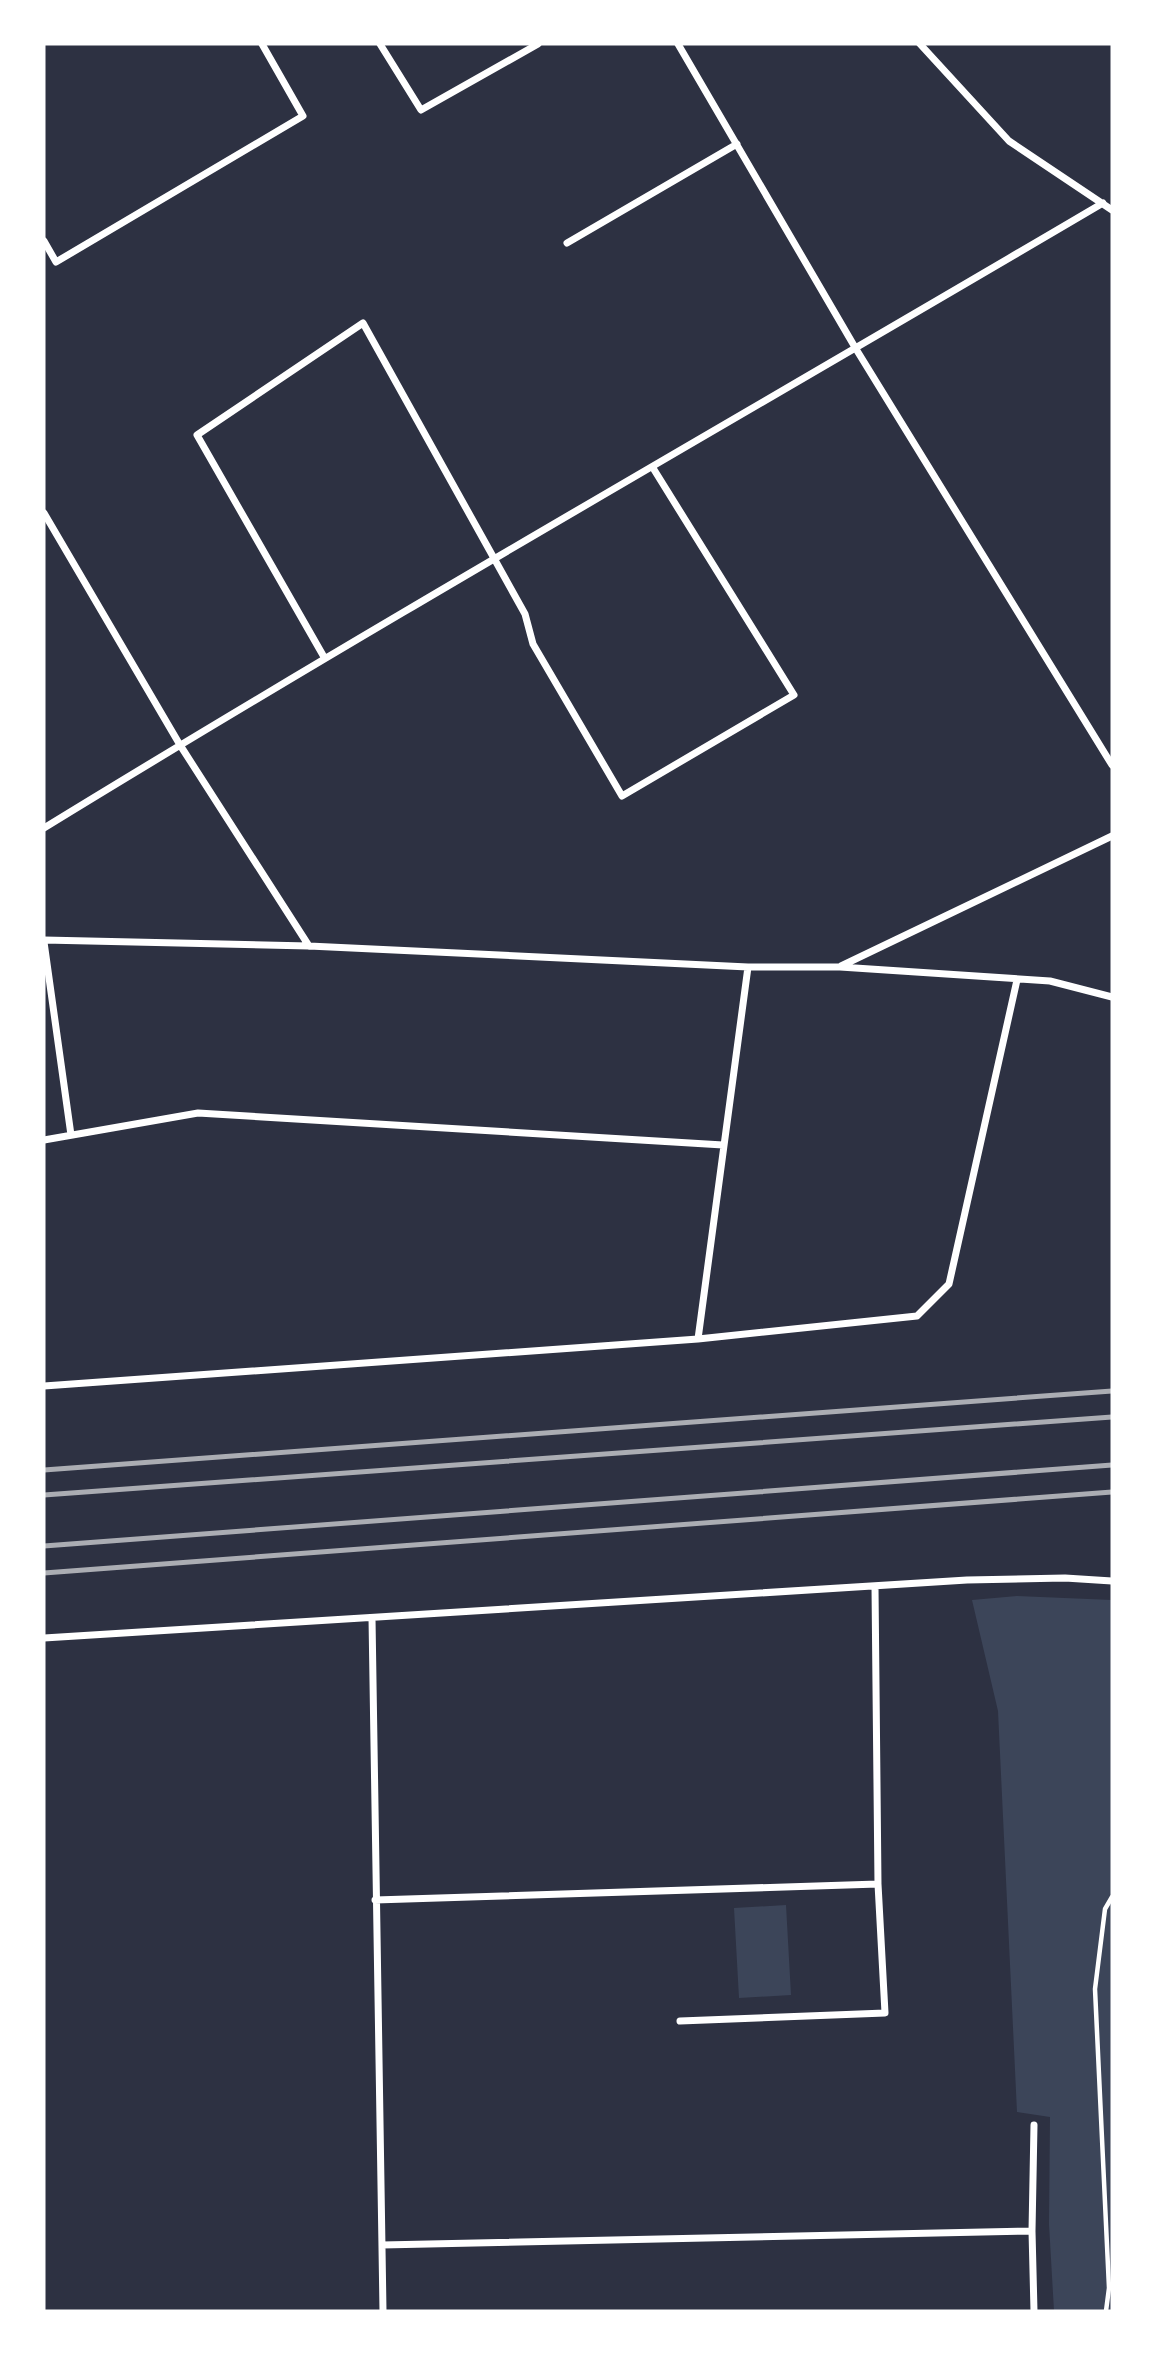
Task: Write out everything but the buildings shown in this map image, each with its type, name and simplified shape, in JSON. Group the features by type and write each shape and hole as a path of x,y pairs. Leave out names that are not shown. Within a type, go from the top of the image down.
{"street":[{"path":"44,242 56,262 303,116 262,44"},
{"path":"380,44 421,110 538,44"},
{"path":"678,44 856,349 1112,765"},
{"path":"920,44 1009,141 1112,210"},
{"path":"567,243 737,144"},
{"path":"44,828 324,657 653,468 1103,203"},
{"path":"324,657 197,435 363,323 525,614 533,644 622,796 794,695 653,468"},
{"path":"44,513 180,745 309,946"},
{"path":"841,967 1112,836"},
{"path":"71,1135 44,941 309,946 748,967 841,967 1050,981 1112,997"},
{"path":"698,1339 748,967"},
{"path":"44,1386 698,1339 917,1316 949,1284 1017,980"},
{"path":"44,1140 198,1113 723,1144"},
{"path":"44,1638 967,1580 1065,1578 1112,1581"},
{"path":"680,2021 885,2013 878,1884 875,1587"},
{"path":"372,1618 383,2311"},
{"path":"375,1899 878,1884"},
{"path":"1034,2124 1034,2311"},
{"path":"382,2245 1032,2231"}],"path":[{"path":"1106,2311 1109,2288 1095,1989 1105,1909 1112,1897"}],"shaded area":[{"path":"1017,1596 1112,1600 1112,2311 1054,2311 1049,2224 1050,2117 1017,2112 998,1711 972,1600"},
{"path":"786,1905 791,1995 739,1998 734,1908"}],"railway":[{"path":"44,1470 1112,1391"},
{"path":"44,1495 1112,1417"},
{"path":"44,1546 1112,1465"},
{"path":"44,1573 1112,1492"}]}
